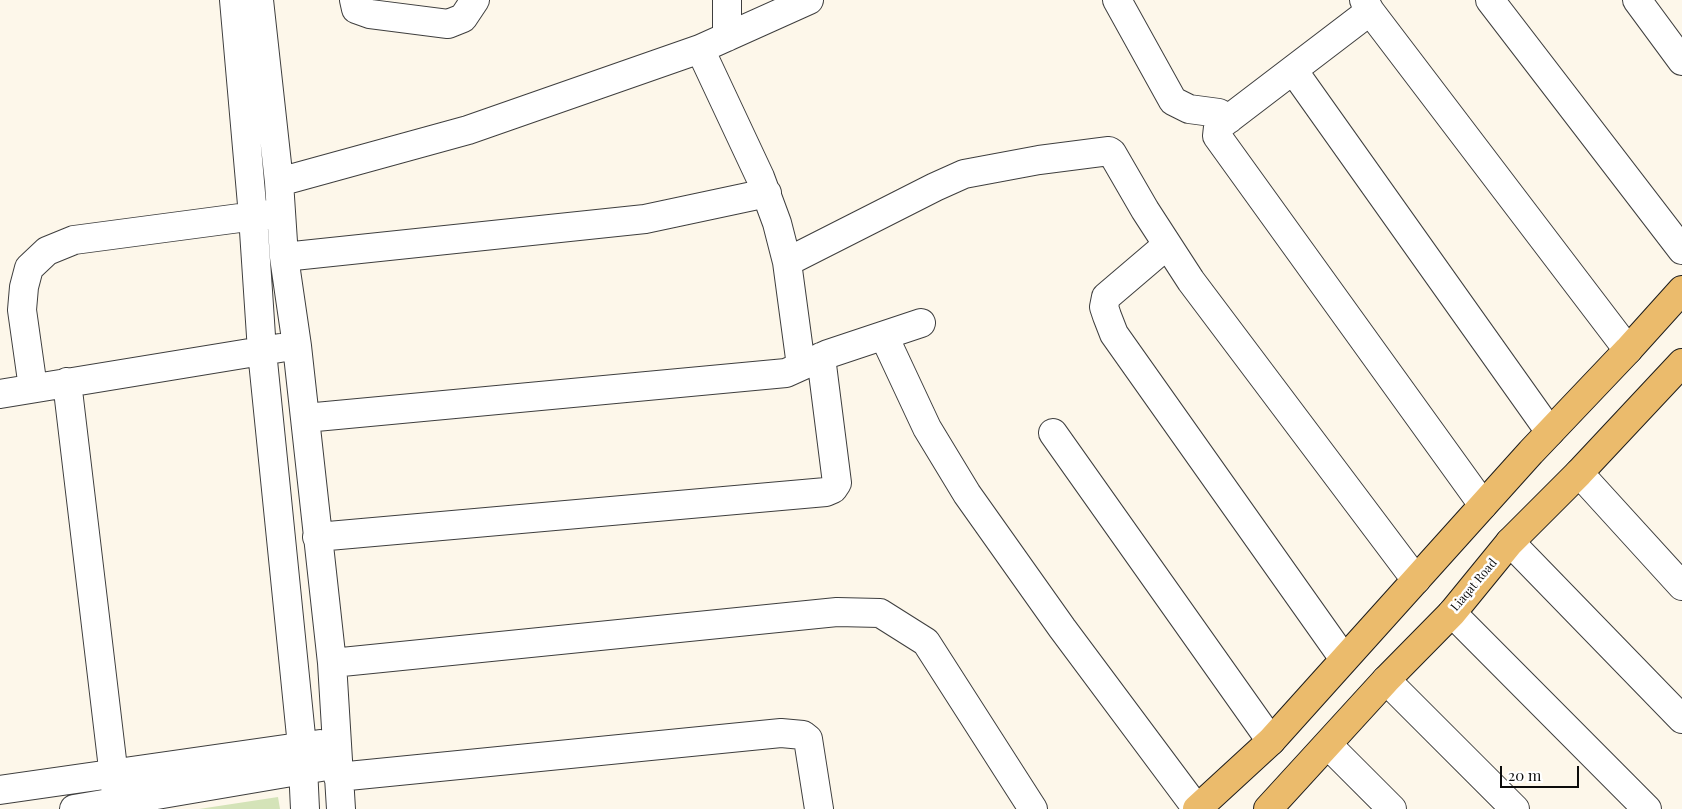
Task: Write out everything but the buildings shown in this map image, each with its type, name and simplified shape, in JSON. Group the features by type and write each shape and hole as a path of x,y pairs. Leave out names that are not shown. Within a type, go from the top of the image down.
{"main road":[{"path":"1197,809 1271,741 1483,505 1682,290"},
{"name":"Liaqat Road","path":"1268,809 1386,680 1452,613 1510,542 1682,363"}],"street":[{"path":"234,0 253,216 262,351 303,758 306,809"},
{"path":"259,0 279,182 284,257 297,346 332,663 341,809"},
{"path":"354,0 356,8 370,14 448,24 463,18 475,0"},
{"path":"727,0 727,37"},
{"path":"279,182 468,130 700,49 809,0"},
{"path":"1117,0 1174,101 1189,109 1219,112 1229,119"},
{"path":"1490,0 1682,250"},
{"path":"1638,0 1682,61"},
{"path":"1483,505 1217,136 1218,127 1293,70 1367,5 1628,350"},
{"path":"317,536 826,492 833,489 837,483 811,362 777,223 767,193 700,49"},
{"path":"1293,70 1550,432"},
{"path":"787,262 935,186 964,174 1104,150 1112,153 1167,245 1191,281 1416,580"},
{"path":"284,257 645,220 767,193"},
{"path":"33,388 22,310 24,287 29,268 47,251 74,240 282,213"},
{"path":"1167,245 1106,297 1104,307 1114,334 1344,659"},
{"path":"305,418 786,373 811,362 921,323"},
{"path":"884,336 927,428 967,494 1062,628 1197,809"},
{"path":"0,394 297,346"},
{"path":"67,382 117,802"},
{"path":"1053,433 1271,741"},
{"path":"1578,473 1682,586"},
{"path":"1510,542 1682,719"},
{"path":"332,663 837,612 880,613 926,642 1033,809"},
{"path":"1452,613 1647,809"},
{"path":"1386,680 1515,809"},
{"path":"0,790 114,773 303,758 338,761 782,733 803,736 808,739 819,809"},
{"path":"1328,745 1392,809"},
{"path":"74,809 117,802 303,758"}],"green space":[{"path":"278,797 280,809 199,809"}]}
